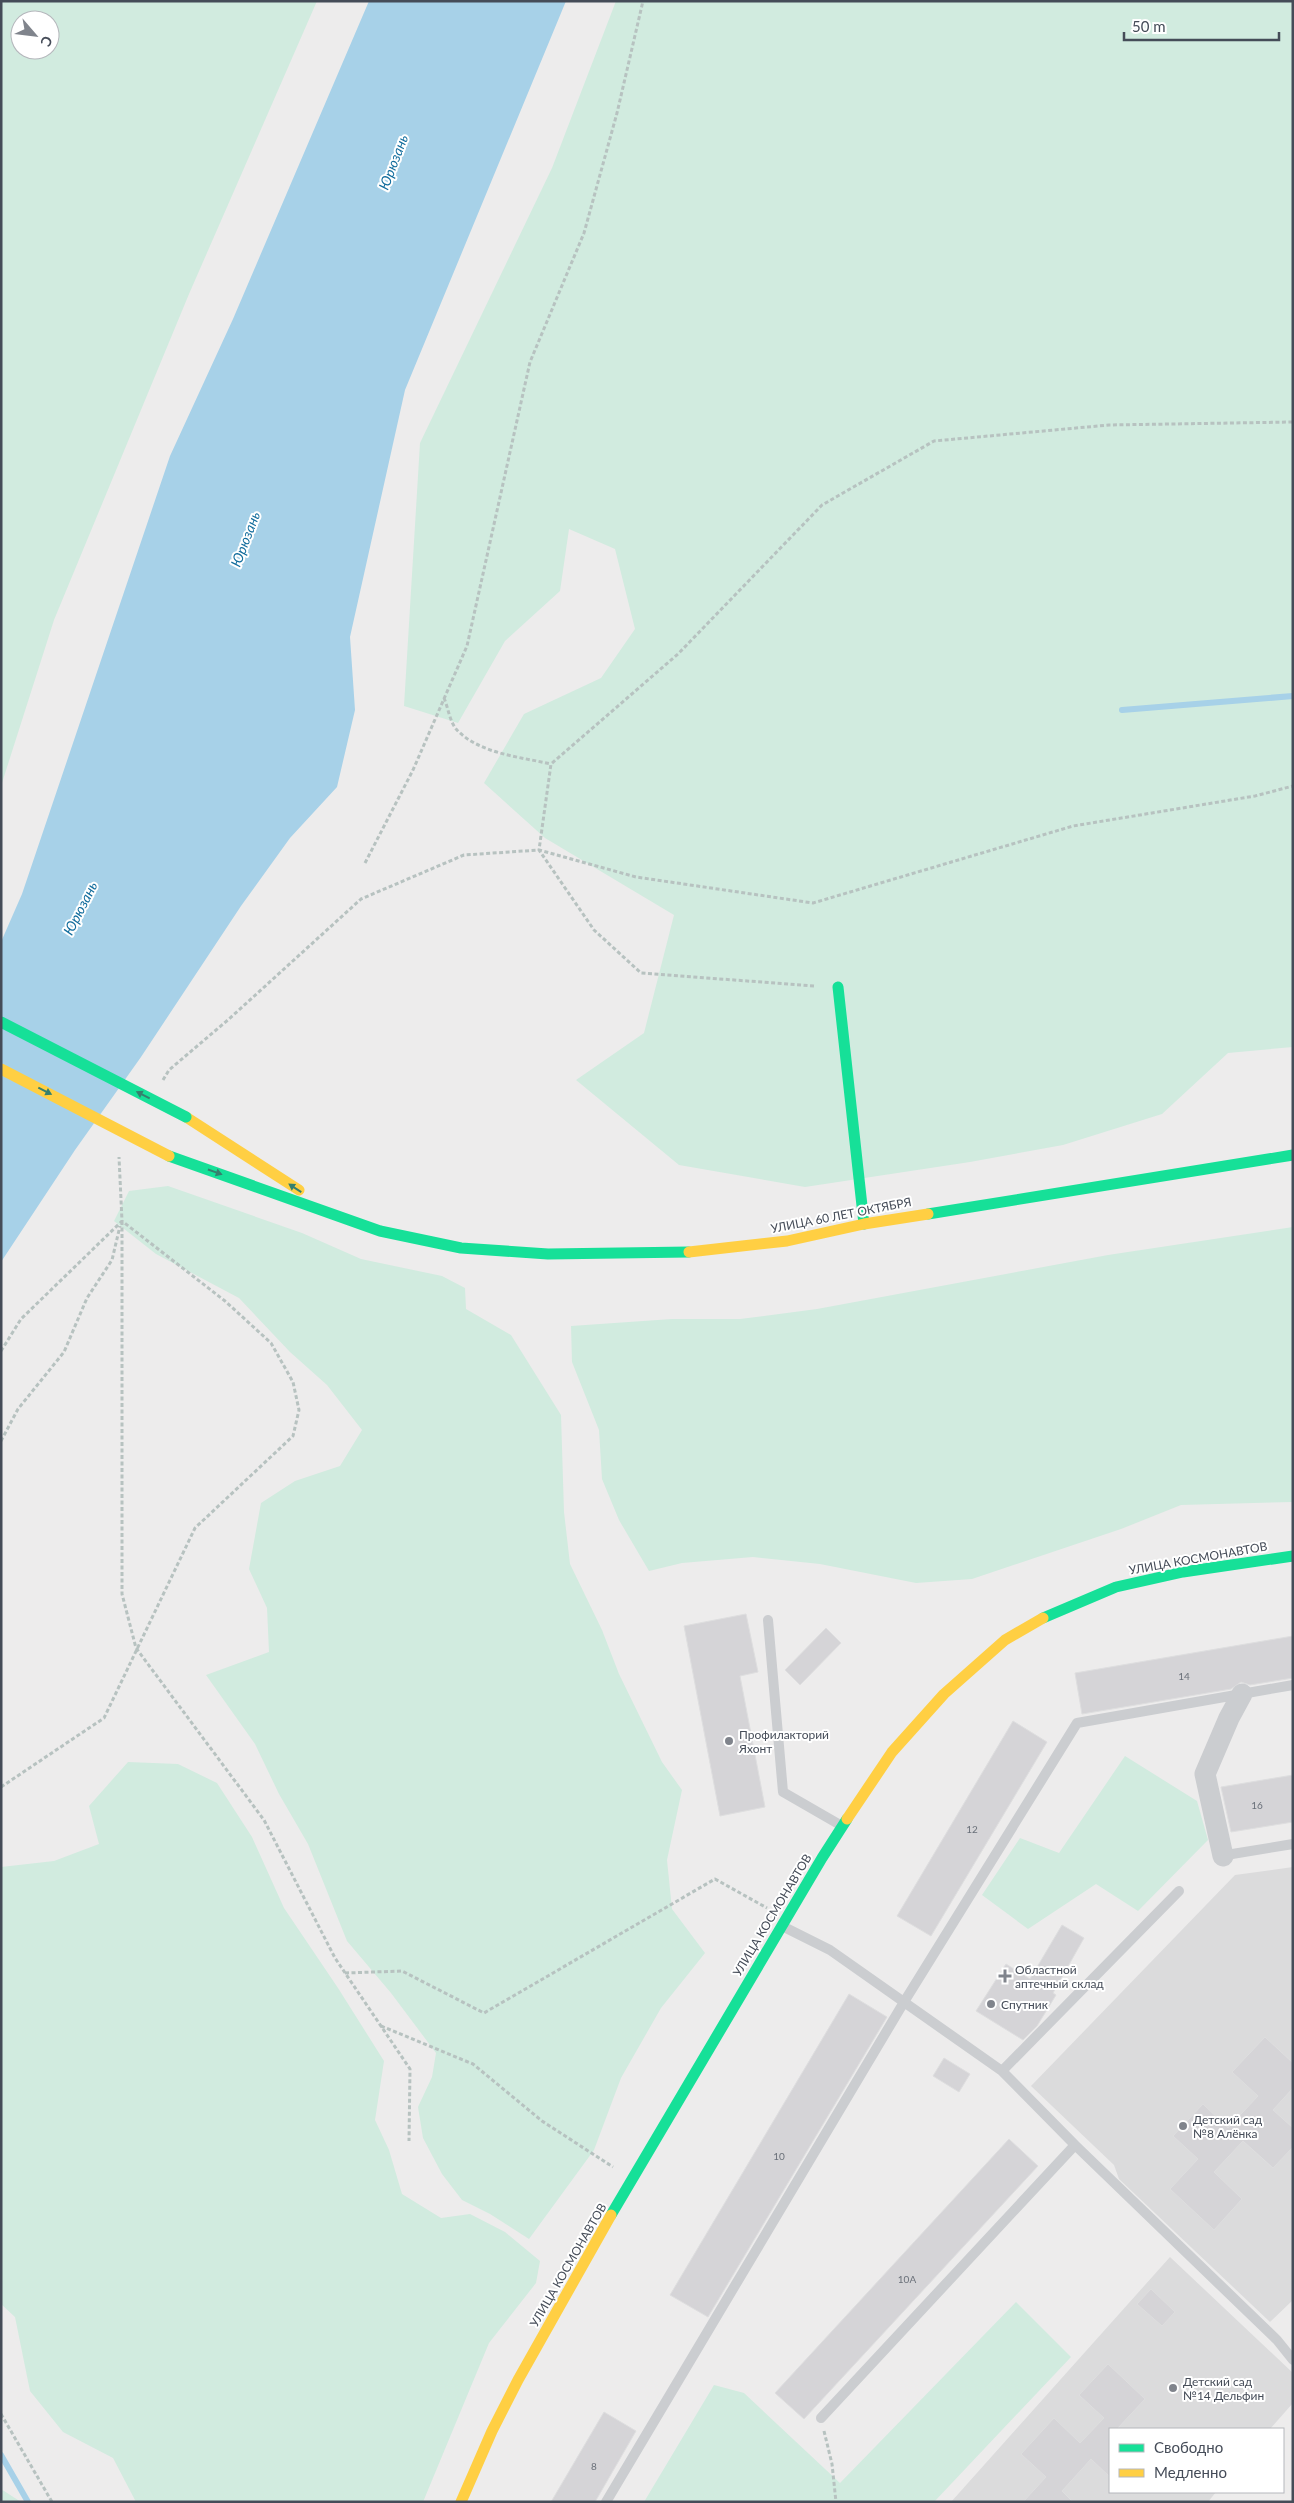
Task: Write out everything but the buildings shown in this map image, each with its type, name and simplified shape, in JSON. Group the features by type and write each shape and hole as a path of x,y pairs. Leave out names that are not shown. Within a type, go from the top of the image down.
{"main road":[{"path":"838,987 864,1224"},
{"path":"1,1022 186,1117 336,1214"},
{"path":"1,1069 169,1156 336,1214"},
{"name":"УЛИЦА 60 ЛЕТ ОКТЯБРЯ","path":"336,1214 380,1231 424,1242 461,1248 548,1254 696,1252 787,1241 864,1224 1293,1155"},
{"name":"УЛИЦА КОСМОНАВТОВ","path":"461,2502 492,2431 518,2380 633,2179 782,1925 843,1826 892,1752 944,1694 1005,1640 1049,1614 1116,1587 1183,1572 1293,1556"}],"street":[{"path":"1218,1856 1205,1774 1229,1718 1242,1694"}],"lane":[{"path":"768,1620 783,1792 843,1826"},
{"path":"606,2502 904,2002 1076,1723 1293,1685"},
{"path":"1218,1856 1293,1844"},
{"path":"1002,2071 1178,1891"},
{"path":"782,1925 830,1950 1002,2071 1075,2145 1277,2340 1293,2360"},
{"path":"821,2418 1075,2145"}],"path":[{"path":"365,863 413,770 467,646 530,362 584,233 617,113 643,1"},
{"path":"838,987 641,973 594,930 539,850 551,764 678,654 822,505 934,441 1109,425 1293,422"},
{"path":"444,697 456,729 472,743 551,764"},
{"path":"160,1086 170,1070 229,1019 360,899 464,855 539,850 636,877 813,904 1073,826 1255,796 1293,786"},
{"path":"123,1151 118,1159 122,1221 122,1594 136,1648 264,1820 335,1958 410,2069 409,2141"},
{"path":"1,1351 21,1318 122,1221"},
{"path":"1,1441 18,1409 64,1352 87,1298 112,1260 122,1221"},
{"path":"1,1787 104,1718 195,1528 293,1436 299,1410 293,1382 271,1343 225,1301 122,1221"},
{"path":"345,1973 402,1971 484,2013 715,1879 766,1908 782,1925"},
{"path":"381,2026 473,2064 542,2121 633,2179"},
{"path":"1,2414 52,2502"},
{"path":"821,2418 832,2464 836,2502"}],"shaded area":[{"name":"Детский сад №8 Алёнка","path":"1293,1867 1293,2300 1270,2322 1119,2179 1114,2165 1031,2086 1235,1875"},
{"name":"Детский сад №14 Дельфин","path":"1170,2257 1293,2373 1293,2403 1271,2428 1109,2428 1109,2493 1215,2493 1208,2502 951,2502"}],"green space":[{"path":"1,1 317,1 189,294 54,620 1,786"},
{"path":"616,1 1293,1 1293,1047 1228,1053 1162,1114 1063,1145 970,1162 805,1187 679,1165 576,1080 644,1033 674,915 545,838 484,783 524,714 601,678 635,629 615,549 569,529 560,591 505,641 458,723 404,706 420,443 552,168"},
{"path":"168,1186 302,1233 361,1259 442,1276 465,1288 466,1309 511,1335 561,1415 564,1512 570,1564 602,1630 619,1674 662,1762 682,1790 667,1860 672,1909 705,1953 661,2008 621,2078 594,2150 529,2239 490,2214 462,2200 442,2174 423,2138 418,2107 432,2077 436,2053 391,1993 347,1941 308,1844 279,1794 255,1744 206,1675 269,1652 267,1608 249,1569 261,1503 295,1481 340,1466 362,1430 327,1385 290,1352 239,1298 156,1254 114,1221 129,1191"},
{"path":"1293,1227 1293,1502 1181,1505 1121,1529 972,1579 916,1583 820,1564 753,1557 682,1563 649,1571 619,1520 602,1479 599,1430 572,1362 571,1326 672,1319 740,1319 817,1309 1108,1255"},
{"path":"1125,1756 1197,1801 1208,1840 1138,1911 1096,1884 1028,1929 982,1895 1020,1838 1059,1853"},
{"path":"128,1762 178,1764 217,1783 252,1837 284,1908 384,2061 375,2120 389,2150 402,2194 441,2218 470,2214 505,2232 540,2261 536,2283 489,2343 423,2502 136,2502 113,2458 63,2432 30,2391 15,2317 1,2304 1,1867 54,1861 99,1844 89,1806"},
{"path":"1016,2302 1071,2357 934,2502 644,2502 714,2385 744,2393 840,2483"},
{"path":"1,2489 21,2502 1,2502"}],"water":[{"name":"Юрюзань","path":"369,1 566,1 405,390 350,637 355,710 337,787 290,838 241,906 1,1262 1,942 22,894 170,456 233,319"}],"waterway":[{"path":"1122,710 1293,696"},
{"path":"1,2455 28,2502"}],"traffic: fast":[{"path":"838,987 864,1224"},
{"path":"1,1022 186,1117"},
{"path":"928,1214 1293,1155"},
{"path":"169,1156 380,1231 461,1248 548,1254 689,1252"},
{"path":"1043,1618 1116,1587 1183,1572 1293,1556"},
{"path":"611,2215 822,1858 847,1819"}],"traffic: slow":[{"path":"1,1069 169,1156"},
{"path":"186,1117 299,1190"},
{"path":"689,1252 787,1241 864,1224 928,1214"},
{"path":"847,1819 892,1752 944,1694 1005,1640 1043,1618"},
{"path":"461,2502 492,2431 518,2380 611,2215"}],"place":[{"name":"Профилакторий Яхонт","path":"729,1741"},
{"name":"Областной аптечный склад","path":"1005,1976"},
{"name":"Спутник","path":"991,2004"},
{"name":"Детский сад №8 Алёнка","path":"1183,2126"},
{"name":"Детский сад №14 Дельфин","path":"1173,2388"}]}
